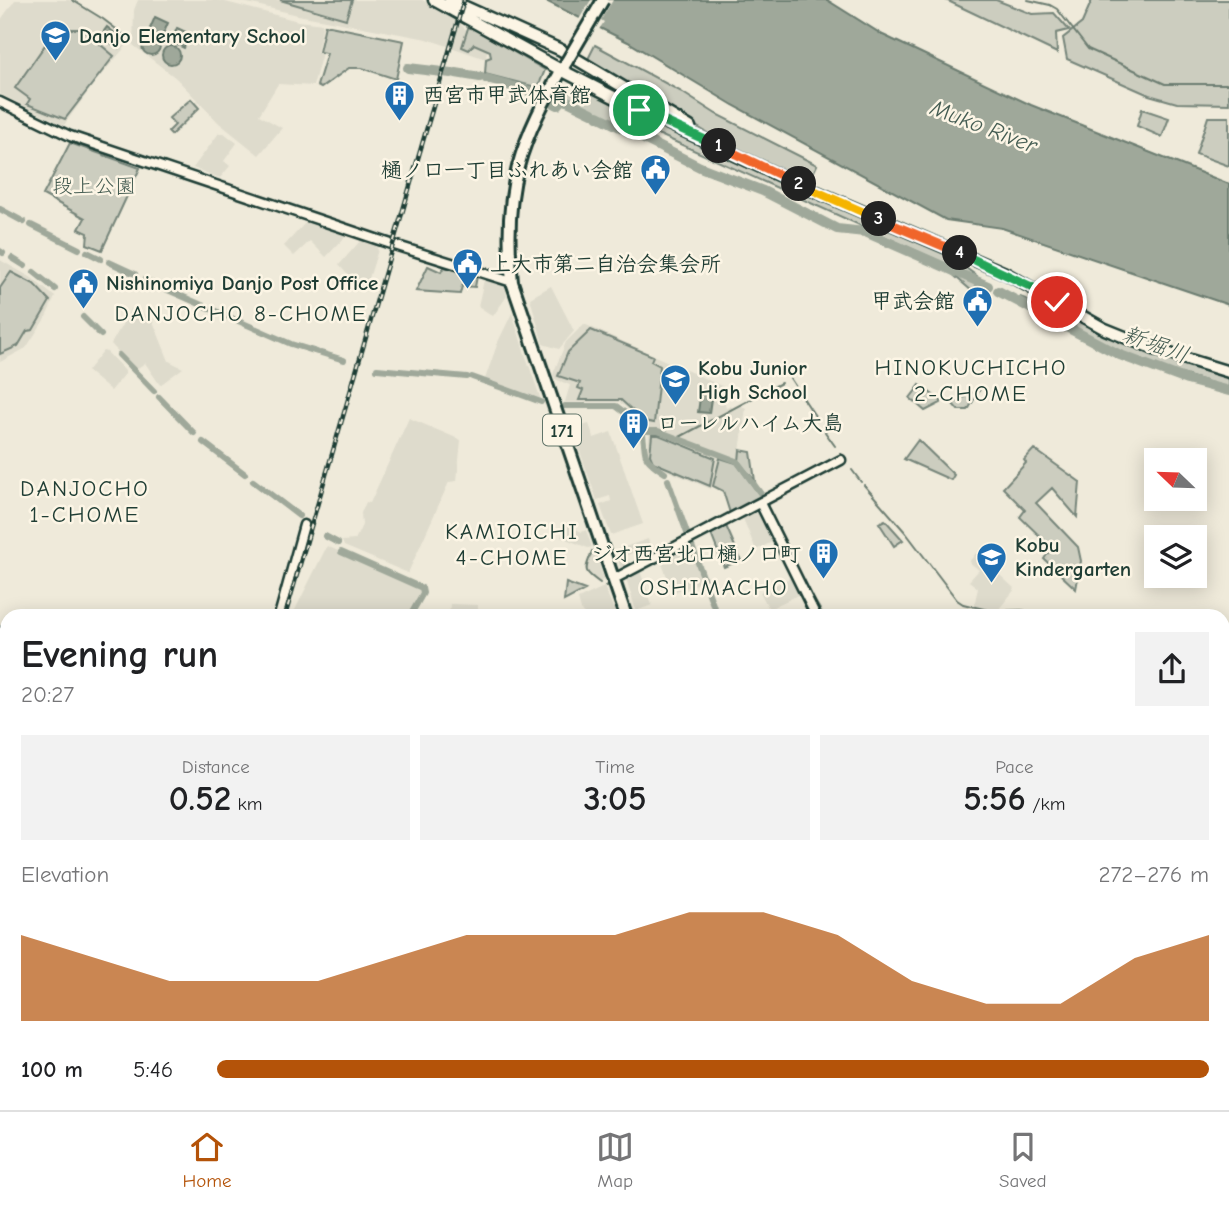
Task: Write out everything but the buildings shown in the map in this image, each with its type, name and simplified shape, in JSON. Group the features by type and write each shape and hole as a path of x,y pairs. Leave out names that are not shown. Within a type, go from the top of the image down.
{"highway":[{"name":"171","path":"603,0 537,115 516,172 509,208 508,247 512,282 624,609"}],"main road":[{"path":"434,0 717,145 806,187 1005,273 1131,341 1229,372"},
{"path":"450,0 561,50 717,145"}],"street":[{"path":"0,102 70,136 512,282"},
{"path":"614,579 841,460"},
{"path":"760,503 813,609"},
{"path":"281,609 304,525"}],"shaded area":[{"name":"Danjo Elementary School","path":"15,0 70,0 126,37 127,45 95,82 64,125 0,94 0,21"},
{"path":"138,0 218,0 298,21 323,24 317,52 322,53 313,86 278,84 259,115 282,128 259,155 219,123 176,78 133,45 134,10"},
{"path":"235,0 422,0 453,17 487,50 486,59 427,39 298,15"},
{"path":"219,133 224,133 237,143 224,161 230,166 220,178 193,168"},
{"path":"306,222 346,236 326,257 310,241 294,256 284,246"},
{"path":"361,240 375,245 378,250 365,291 361,290 339,265"},
{"path":"0,260 32,278 55,297 26,348 0,362"},
{"path":"484,280 505,287 507,296 493,316 478,306"},
{"path":"551,286 574,331 559,349 543,344 530,298"},
{"path":"131,309 152,319 169,361 183,368 160,385 145,363 135,370 111,344"},
{"path":"512,313 524,351 541,400 485,379"},
{"name":"Kobu Junior High School","path":"584,324 728,389 724,399 726,408 746,408 739,459 721,453 711,489 652,464 647,455 649,432 646,424 619,402 565,402 570,385 555,379 553,374 566,342"},
{"path":"103,351 125,371 111,391 87,371"},
{"path":"409,418 461,440 457,481 449,482 408,573 344,546 342,541 355,540 362,525 361,513 366,502 370,503"},
{"path":"589,424 594,438 611,432 643,524 611,535 600,505 611,501 610,496 597,500 572,429"},
{"path":"756,509 774,541 756,550 742,516"},
{"path":"566,525 582,532 586,530 592,547 588,548 561,537"},
{"path":"648,539 652,553 641,560 638,551 627,555 630,565 623,569 620,567 616,550"},
{"path":"690,543 703,582 673,592 660,559"},
{"path":"327,546 421,589 422,592 412,609 296,609"},
{"path":"594,550 604,579 600,582 587,573 586,569"},
{"name":"Kobu Kindergarten","path":"976,553 1015,589 999,609 974,606 978,588 969,581 979,570 969,562"},
{"path":"640,571 652,605 635,609 626,578"},
{"path":"792,577 800,594 769,609 760,592"},
{"path":"604,587 614,609 581,609 578,599"},
{"path":"450,604 478,605 478,609 450,609"}],"green space":[{"path":"280,0 352,0 346,19"},
{"path":"946,0 996,0 1032,14 1054,13 1069,30 1056,33 1057,53"},
{"path":"1092,0 1229,0 1229,104 1177,103 1149,95 1067,59 1063,38 1082,23"},
{"path":"325,25 404,41 396,79 362,68 349,68 321,88 317,86 327,53 319,52"},
{"path":"471,27 545,70 536,92 532,90 532,86 485,74 486,59 491,57 490,51 474,44 469,50 462,47 468,28"},
{"path":"63,29 82,29 114,56 65,119 27,104 30,99 15,88 45,45 51,49 61,44 57,37"},
{"path":"595,45 680,91 716,114 817,165 809,182 716,138 587,61"},
{"path":"578,87 937,247 977,276 976,278 965,273 963,276 988,288 980,298 935,259 660,135 630,130 579,104 553,103 562,88 573,92"},
{"path":"191,99 199,108 171,135 168,132 175,125 169,118"},
{"path":"1142,109 1169,118 1162,137 1137,126"},
{"path":"1208,117 1229,117 1229,166 1196,154"},
{"name":"段上公園","path":"70,143 140,168 102,250 87,244 88,233 79,229 85,218 43,195"},
{"path":"428,266 441,272 444,267 477,276 475,287 462,286 460,294 416,291"},
{"path":"11,272 34,284 50,301 33,330 27,331 18,346 0,354 0,288"},
{"path":"1020,297 1229,375 1229,388 1151,365 1118,351 1019,300"},
{"path":"591,330 653,356 651,361 660,366 654,423 644,421 621,400 579,400 583,390 578,388 580,383 558,376 568,352"},
{"path":"920,385 941,403 925,411 910,398"},
{"path":"980,389 968,410 958,410 952,403"},
{"path":"652,435 659,435 715,458 710,486 653,462 650,455"},
{"path":"918,440 954,475 951,480 904,459"},
{"path":"1034,449 1080,482 1077,517 1052,488 1036,503 1078,547 1081,561 1076,589 1044,559 1050,550 1049,545 1020,517 1025,510 1003,488 1026,463 1024,460"},
{"path":"740,450 751,452 755,481 739,462"},
{"path":"720,458 736,463 761,497 730,513 723,491 713,486"},
{"path":"885,520 903,540 894,546 879,523"},
{"path":"726,526 741,560 724,567 711,534"},
{"path":"566,583 585,590 564,601"}],"water":[{"name":"Muko River","path":"544,0 827,0 883,35 1031,105 1229,184 1229,305 1002,228 946,220 733,105 628,42"},
{"path":"155,17 168,23 162,37 149,31"},
{"path":"107,27 124,40 118,48 101,35"},
{"path":"177,28 190,34 184,48 171,42"},
{"path":"151,37 157,40 160,46 157,52 151,55 145,52 142,46 145,40"},
{"path":"171,46 179,51 180,55 175,63 171,64 163,59 162,55 167,47"},
{"path":"701,391 712,392 709,413 698,412"}],"pier":[{"path":"591,0 613,0 598,31 578,21"}],"waterway":[{"path":"72,0 124,35"},
{"path":"1028,0 1057,9 1088,49 1165,84 1229,84"},
{"path":"408,68 451,73"},
{"name":"新堀川","path":"456,73 480,77"},
{"name":"新堀川","path":"487,79 533,92"},
{"name":"新堀川","path":"554,103 558,105 563,99 592,113"},
{"name":"新堀川","path":"598,116 700,167 763,191 837,229 865,232 988,286"},
{"path":"0,209 24,222"},
{"path":"31,225 79,249"},
{"path":"87,252 101,259"},
{"path":"12,258 25,266"},
{"path":"109,262 135,274"},
{"path":"34,272 55,289"},
{"path":"145,280 291,344 317,352"},
{"name":"新堀川","path":"998,291 1120,355 1187,380 1229,391"},
{"path":"83,317 101,335"},
{"path":"321,353 344,360"},
{"path":"119,355 154,391"},
{"path":"377,369 467,377"},
{"path":"472,377 541,402"},
{"path":"790,378 815,416"},
{"path":"676,439 781,383"},
{"path":"159,397 194,433"},
{"path":"565,406 616,406 641,425 645,453 650,462 665,473"},
{"path":"642,431 658,431 737,461 761,494"},
{"path":"825,432 835,446"},
{"path":"203,442 245,474"},
{"path":"840,453 845,461"},
{"path":"852,470 861,482"},
{"path":"668,480 687,533"},
{"path":"253,481 299,516"},
{"path":"864,485 906,533 957,600 984,609"},
{"path":"325,536 338,543"},
{"path":"692,546 714,609"},
{"path":"592,551 587,570 600,583"},
{"path":"341,552 422,588 423,593 414,609"},
{"path":"812,600 818,609"}],"railway":[{"path":"287,609 464,0"}],"place":[{"name":"Danjo Elementary School","path":"56,63"},
{"name":"西宮市甲武体育館","path":"400,122"},
{"name":"樋ノ口一丁目ふれあい会館","path":"656,197"},
{"name":"上大市第二自治会集会所","path":"467,291"},
{"name":"Nishinomiya Danjo Post Office","path":"83,310"},
{"name":"甲武会館","path":"978,328"},
{"name":"Kobu Junior High School","path":"675,407"},
{"name":"ローレルハイム大島","path":"634,450"},
{"name":"ジオ西宮北口樋ノ口町","path":"824,581"},
{"name":"Kobu Kindergarten","path":"992,584"}],"district":[{"name":"DANJOCHO 8-CHOME","path":"241,313"},
{"name":"HINOKUCHICHO 2-CHOME","path":"971,380"},
{"name":"DANJOCHO 1-CHOME","path":"85,501"},
{"name":"KAMIOICHI 4-CHOME","path":"512,544"},
{"name":"OSHIMACHO","path":"714,587"}],"route":[{"path":"639,110 782,177 979,261 1057,302"}]}
